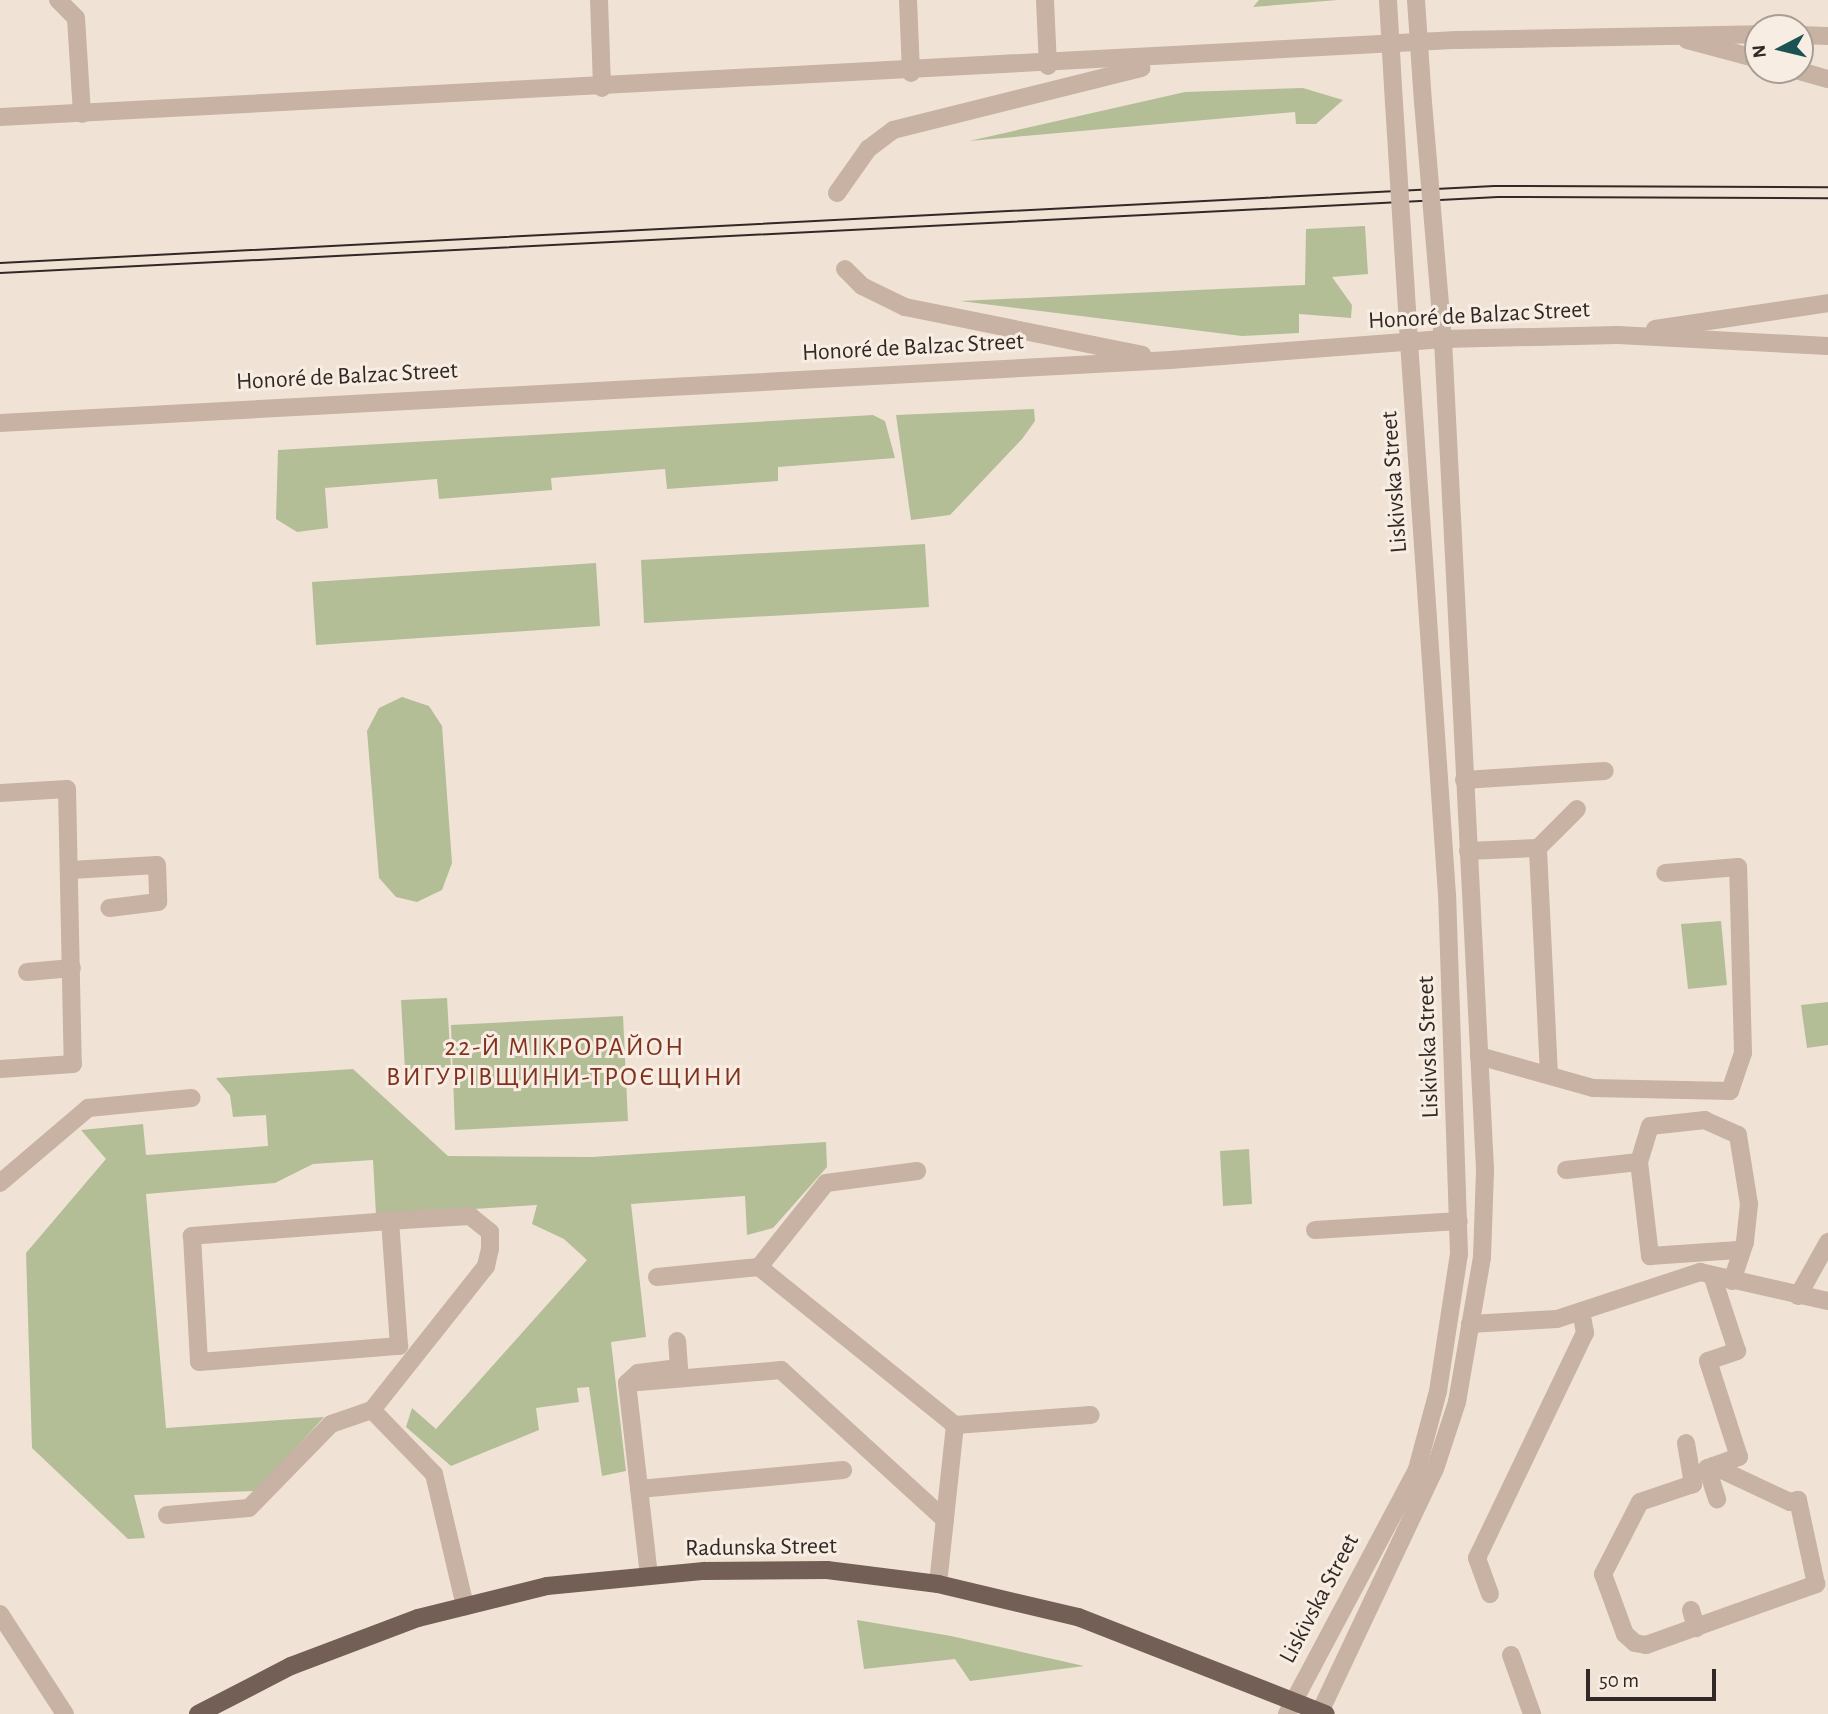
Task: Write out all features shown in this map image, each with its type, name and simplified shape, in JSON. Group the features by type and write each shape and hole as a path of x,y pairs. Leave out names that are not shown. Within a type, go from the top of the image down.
{"main road":[{"name":"Radunska Street","path":"198,1714 291,1666 465,1606 547,1586 649,1576 827,1570 938,1584 1120,1630 1292,1707 1322,1713"}],"street":[{"path":"58,0 75,18 82,114"},
{"path":"599,0 602,89"},
{"path":"908,0 911,73"},
{"path":"1045,0 1048,66"},
{"name":"Liskivska Street","path":"1292,1707 1416,1469 1446,1349 1459,1222 1447,895 1388,0"},
{"name":"Liskivska Street","path":"1322,1713 1435,1469 1457,1402 1470,1324 1485,1181 1443,339 1416,0"},
{"path":"0,117 1048,66 1418,42 1661,32 1744,34"},
{"path":"1661,32 1744,55"},
{"path":"837,192 867,149 893,130 1185,57"},
{"path":"845,269 862,286 905,307 1170,360"},
{"path":"1618,335 1828,303"},
{"name":"Honoré de Balzac Street","path":"0,423 1170,360 1443,339 1618,335 1828,346"},
{"path":"1464,780 1605,771"},
{"path":"0,793 67,789 71,870 73,1065 0,1069"},
{"path":"1468,851 1538,848 1577,809"},
{"path":"1538,848 1549,1075"},
{"path":"71,870 157,865 158,902 108,908"},
{"path":"1479,1056 1593,1088 1683,1095 1730,1091 1737,1081 1744,1053 1738,867 1665,873"},
{"path":"27,972 72,968"},
{"path":"0,1183 88,1108 192,1098"},
{"path":"1731,1281 1749,1204 1743,1144 1733,1130 1705,1120 1661,1121 1642,1135 1639,1163 1650,1256 1738,1251"},
{"path":"1566,1170 1639,1163"},
{"path":"759,1267 826,1183 917,1171"},
{"path":"167,1515 249,1508 331,1424 372,1410 486,1266 490,1249 490,1232 470,1216 390,1221 192,1236 199,1362 399,1346 390,1221"},
{"path":"1315,1230 1459,1222"},
{"path":"1798,1296 1828,1241"},
{"path":"657,1278 759,1267 955,1425 1091,1415"},
{"path":"1470,1324 1557,1319 1700,1272 1828,1301"},
{"path":"1705,1469 1790,1503 1798,1500 1816,1584 1696,1628 1635,1643 1625,1634 1603,1574 1640,1502 1693,1484 1705,1469 1739,1457 1708,1361 1737,1350 1712,1275"},
{"path":"1490,1594 1477,1558 1585,1333 1581,1311"},
{"path":"627,1383 638,1373 678,1368 677,1341"},
{"path":"627,1383 781,1370 945,1520"},
{"path":"627,1383 649,1576"},
{"path":"372,1410 434,1474 465,1606"},
{"path":"938,1584 955,1425"},
{"path":"1686,1444 1705,1469 1717,1499"},
{"path":"639,1489 843,1470"},
{"path":"1691,1610 1696,1628"},
{"path":"0,1614 65,1714"},
{"path":"1511,1655 1532,1714"}],"green space":[{"path":"1259,0 1338,0 1253,7"},
{"path":"1303,88 1343,100 1316,124 1296,124 1295,112 969,141 1185,92"},
{"path":"1365,226 1368,274 1332,277 1352,305 1351,318 1299,314 1299,333 1242,336 960,301 1305,285 1306,229"},
{"path":"1034,409 1035,421 1022,439 950,515 911,520 896,415"},
{"path":"873,415 885,421 895,458 778,467 778,481 667,489 665,469 551,478 552,490 439,499 437,479 325,488 328,528 297,532 276,519 278,450"},
{"path":"925,544 929,607 644,623 641,560"},
{"path":"596,563 600,626 316,645 312,582"},
{"path":"402,697 429,706 442,726 452,863 442,890 417,902 396,897 379,878 367,731 379,708"},
{"path":"1721,921 1727,985 1688,989 1681,924"},
{"path":"447,998 451,1067 405,1070 401,1000"},
{"path":"1828,1002 1828,1045 1807,1048 1801,1005"},
{"path":"623,1016 628,1121 455,1130 451,1025"},
{"path":"353,1069 448,1156 592,1157 826,1142 827,1167 773,1228 747,1235 745,1196 631,1204 646,1337 611,1342 626,1471 602,1476 589,1387 577,1388 579,1402 536,1408 539,1430 451,1466 406,1427 412,1408 436,1429 587,1260 564,1239 532,1224 537,1205 376,1215 373,1160 313,1164 275,1183 146,1194 166,1428 324,1417 256,1491 134,1495 145,1538 128,1539 32,1448 26,1253 106,1159 81,1130 143,1124 146,1155 268,1146 266,1115 233,1117 230,1095 216,1078"},
{"path":"1249,1149 1252,1204 1223,1206 1220,1151"},
{"path":"857,1620 951,1636 1084,1666 970,1681 955,1659 864,1669"}],"tram line":[{"path":"0,263 1494,186 1828,187"},
{"path":"0,273 1498,197 1828,198"}],"district":[{"name":"22-Й МІКРОРАЙОН ВИГУРІВЩИНИ-ТРОЄЩИНИ","path":"565,1063"}]}
